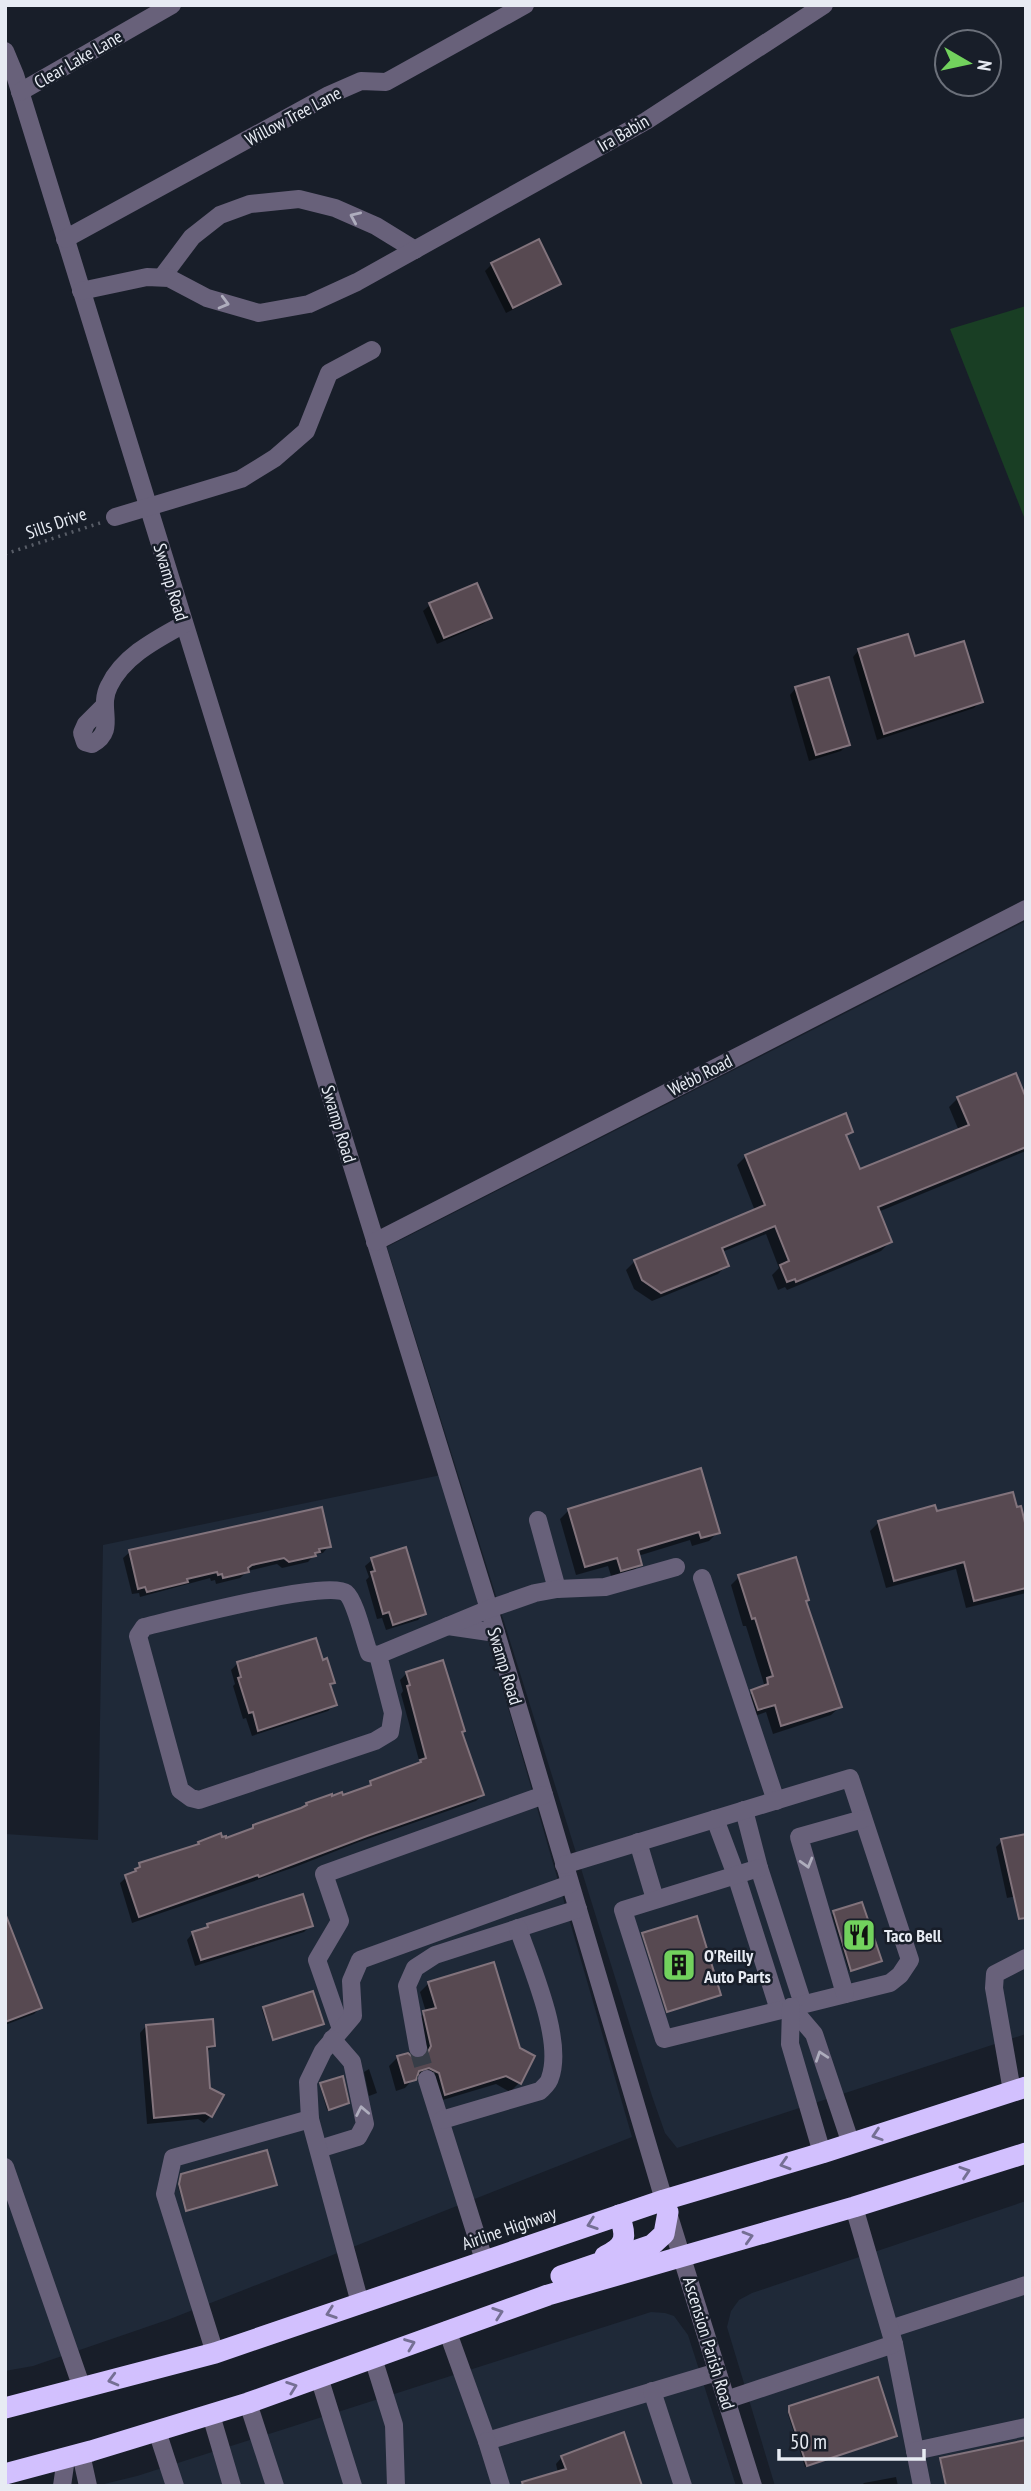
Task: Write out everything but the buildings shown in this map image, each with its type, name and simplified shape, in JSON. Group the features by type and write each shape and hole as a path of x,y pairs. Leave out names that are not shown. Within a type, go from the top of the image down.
{"highway":[{"name":"Airline Highway","path":"5,2409 215,2353 619,2215 666,2206 1019,2089"},
{"path":"5,2474 248,2403 548,2295 1025,2157"},
{"path":"561,2276 652,2245 664,2234 666,2206"},
{"path":"548,2295 561,2276 616,2251 624,2242 625,2231 619,2215"}],"street":[{"name":"Clear Lake Lane","path":"20,92 172,5"},
{"name":"Willow Tree Lane","path":"65,239 329,95 360,81 386,82 525,5"},
{"name":"Ira Babin","path":"162,277 169,278 206,298 259,313 309,304 357,282 646,121 824,5"},
{"name":"Swamp Road","path":"5,51 20,92 489,1609 666,2206"},
{"path":"81,291 147,277 162,277 192,237 220,215 250,204 299,199 335,208 376,226 415,250"},
{"path":"115,517 241,479 275,458 306,431 329,373 372,350"},
{"path":"103,707 108,687 128,661 151,643 184,624"},
{"name":"Webb Road","path":"375,1242 1026,909"},
{"path":"538,1520 557,1588"},
{"path":"378,1655 393,1713 390,1732 375,1741 199,1800 180,1790 138,1636 144,1627 310,1590 339,1588 349,1595 369,1653 378,1655 489,1609 557,1588 605,1587 676,1567"},
{"path":"702,1578 776,1801"},
{"path":"448,1626 496,1633"},
{"path":"564,1865 849,1778 910,1960 901,1975 890,1983 664,2039 623,1910 760,1868"},
{"path":"319,2149 358,2137 365,2124 352,2062 336,2034 317,1960 340,1921 324,1874 544,1795"},
{"path":"744,1810 760,1868 791,2007 790,2044 822,2153"},
{"path":"715,1819 791,2007 814,2034 850,2144"},
{"path":"845,1994 799,1838 863,1819"},
{"path":"638,1842 655,1899"},
{"path":"360,2304 310,2119 308,2082 323,2051 353,2016 351,1981 360,1960 570,1884"},
{"path":"418,2048 407,1986 415,1968 435,1955 578,1909"},
{"path":"442,2120 540,2091 550,2081 554,2057 551,2028 519,1928"},
{"path":"1019,2089 994,1988 995,1974 1026,1958"},
{"path":"427,2079 484,2260"},
{"path":"215,2353 165,2194 173,2158 310,2119"},
{"path":"5,2167 82,2388"},
{"name":"Ascension Parish Road","path":"666,2206 753,2486"},
{"path":"854,2207 892,2336 922,2486"},
{"path":"726,2400 1026,2285"},
{"path":"447,2330 501,2486"},
{"path":"373,2358 394,2425 396,2486"},
{"path":"487,2441 717,2372"},
{"path":"319,2377 353,2486"},
{"path":"652,2391 683,2486"},
{"path":"248,2403 275,2486"},
{"path":"211,2415 232,2486"},
{"path":"915,2451 1026,2427"},
{"path":"157,2431 175,2486"},
{"path":"62,2486 74,2456"},
{"path":"74,2456 88,2486"}],"path":[{"name":"Sills Drive","path":"5,554 115,517"}],"shaded area":[{"path":"1026,921 1026,2034 677,2148 665,2133 652,2096 387,1247"},
{"path":"441,1475 632,2137 170,2319 33,2366 5,2371 5,1834 98,1840 103,1545"},
{"path":"1026,2201 1026,2486 775,2486 727,2327 731,2311 739,2300 752,2293"},
{"path":"651,2312 674,2316 688,2335 736,2486 96,2486 137,2476"}],"green space":[{"path":"1026,306 1026,522 950,329"}],"tunnel":[{"path":"418,2048 427,2079"}],"place":[{"name":"Taco Bell","path":"859,1935"},
{"name":"O'Reilly Auto Parts","path":"679,1965"}]}
